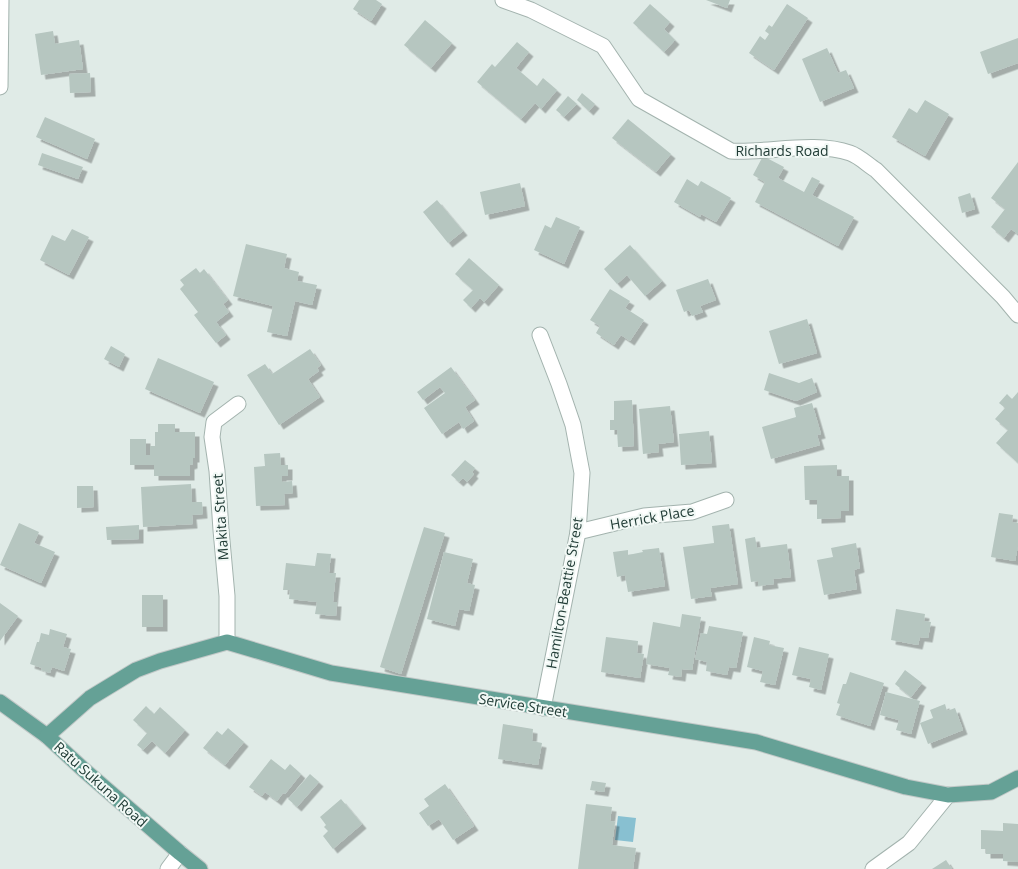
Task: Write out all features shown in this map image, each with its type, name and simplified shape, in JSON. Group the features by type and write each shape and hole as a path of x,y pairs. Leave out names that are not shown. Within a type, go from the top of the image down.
{"main road":[{"name":"Service Street","path":"227,642 331,673 756,742 906,786 948,795 990,792 1018,778"},
{"path":"47,736 90,698 136,670 160,661 227,642"},
{"name":"Ratu Sukuna Road","path":"0,702 47,736 200,869"}],"street":[{"path":"0,87 1,0"},
{"name":"Richards Road","path":"503,0 531,10 604,46 639,99 731,151 747,152 821,147 852,153 876,170 1018,314"},
{"name":"Hamilton-Beattie Street","path":"540,335 573,425 582,473 578,532 543,708"},
{"name":"Makita Street","path":"227,642 227,596 217,471 212,436 214,422 238,404"},
{"name":"Herrick Place","path":"578,532 644,516 692,512 726,500"},
{"path":"873,869 909,843 948,795"},
{"path":"168,869 180,853"}],"water":[{"path":"618,816 636,818 633,842 615,840"}],"building":[{"path":"359,0 376,0 382,4 371,21 353,9"},
{"path":"706,0 730,0 727,8"},
{"path":"650,4 670,22 664,29 675,40 664,52 633,23"},
{"path":"787,4 808,18 774,70 749,53 760,36 765,40 769,34 765,31 769,25 772,27"},
{"path":"425,20 452,43 431,68 404,45"},
{"path":"53,31 55,44 79,40 83,69 41,75 35,34"},
{"path":"1018,38 1018,63 988,74 980,52"},
{"path":"517,42 529,52 516,68 537,86 543,78 557,90 541,109 535,103 521,119 477,82 492,64 495,67"},
{"path":"827,48 838,73 846,70 854,88 820,102 802,59"},
{"path":"90,73 91,92 70,93 69,74"},
{"path":"582,93 595,104 589,111 577,100"},
{"path":"568,96 577,104 564,117 556,110"},
{"path":"925,100 949,114 925,156 892,137 909,108 917,113"},
{"path":"45,117 95,139 87,159 36,137"},
{"path":"628,119 671,154 656,172 612,138"},
{"path":"42,153 83,167 78,179 38,165"},
{"path":"763,156 784,167 778,178 804,192 812,177 820,181 812,195 854,217 838,246 755,202 765,182 753,175"},
{"path":"1018,162 1018,234 1011,229 1004,238 991,227 1005,209 991,198"},
{"path":"687,179 698,186 701,181 731,198 716,222 701,214 700,217 674,202"},
{"path":"520,183 525,206 485,215 480,192"},
{"path":"970,193 975,209 962,213 958,197"},
{"path":"437,200 463,231 448,243 423,212"},
{"path":"556,217 580,227 564,264 534,250 545,225 551,228"},
{"path":"72,229 89,237 69,275 40,260 52,235 65,241"},
{"path":"246,244 287,254 284,268 299,272 297,281 317,285 312,305 295,301 287,336 267,332 273,306 233,296"},
{"path":"630,245 662,281 645,296 627,275 617,284 604,269"},
{"path":"469,258 499,285 484,302 480,298 471,308 463,300 473,290 455,274"},
{"path":"196,268 200,273 204,269 228,300 223,304 229,312 216,322 226,335 216,343 194,315 198,312 180,289 184,285 180,280"},
{"path":"708,279 716,300 700,306 703,312 692,316 689,310 684,312 676,290"},
{"path":"610,289 630,301 625,308 644,320 630,341 621,335 614,345 596,333 600,326 590,320"},
{"path":"807,319 817,353 779,364 769,331"},
{"path":"111,346 125,354 119,367 104,359"},
{"path":"310,349 321,365 317,368 319,371 308,379 320,397 279,425 247,375 265,364 272,374"},
{"path":"158,358 214,382 200,413 145,389"},
{"path":"451,367 475,400 465,407 474,421 463,429 459,422 442,434 424,408 445,393 440,387 423,400 417,392"},
{"path":"769,373 799,383 812,378 817,392 796,401 764,390"},
{"path":"1018,392 1018,463 996,443 1008,430 995,419 1005,408 999,403 1007,394 1012,399"},
{"path":"632,400 634,446 618,447 617,430 610,430 610,420 614,420 614,401"},
{"path":"812,403 821,434 817,435 820,445 771,459 762,427 796,417 794,408"},
{"path":"670,406 674,442 658,444 659,452 643,454 639,409"},
{"path":"158,424 175,424 175,432 195,432 195,458 193,458 193,464 190,465 190,476 154,476 154,465 130,465 130,439 146,439 146,455 150,455 150,446 155,446 155,432 158,432"},
{"path":"709,431 712,463 681,465 679,434"},
{"path":"280,453 281,465 288,465 288,476 282,476 282,482 292,481 293,493 284,494 285,505 256,506 254,467 265,466 264,454"},
{"path":"465,460 475,468 472,472 474,474 467,482 463,478 459,482 451,475"},
{"path":"837,465 837,476 849,476 849,511 841,511 841,518 817,519 817,500 805,500 804,466"},
{"path":"191,484 192,502 202,502 203,514 192,515 193,524 143,527 141,487"},
{"path":"77,486 93,486 94,507 77,508"},
{"path":"999,513 1013,515 1012,522 1018,523 1018,546 1015,561 991,557"},
{"path":"19,523 39,532 34,543 55,552 41,583 0,565"},
{"path":"729,524 738,584 710,588 712,596 691,599 683,547 714,543 712,526"},
{"path":"139,525 139,539 107,540 106,527"},
{"path":"424,527 445,533 401,674 380,667"},
{"path":"755,537 757,548 787,544 791,577 773,579 774,584 758,586 758,581 751,582 745,539"},
{"path":"856,543 860,568 854,570 857,589 824,595 817,560 833,557 831,548"},
{"path":"659,548 665,586 628,592 625,575 617,577 613,552 628,550 628,555 643,552 642,550"},
{"path":"444,552 473,559 467,583 475,585 469,611 459,609 455,626 427,619"},
{"path":"317,553 331,554 329,573 336,573 333,602 337,602 336,616 315,614 317,602 289,599 290,590 283,590 286,563 315,566"},
{"path":"142,595 163,595 163,627 142,627"},
{"path":"0,603 18,616 0,641"},
{"path":"896,609 925,614 924,621 931,622 928,638 920,637 918,645 891,640"},
{"path":"682,614 701,617 692,670 682,669 681,677 668,675 670,668 646,664 653,622 680,627"},
{"path":"709,626 743,632 736,668 729,667 727,675 706,671 707,662 695,659 701,633 707,634"},
{"path":"50,629 67,634 63,647 71,649 64,671 52,667 50,673 30,664 41,633 49,635"},
{"path":"606,637 638,641 637,653 644,654 640,678 601,672"},
{"path":"754,637 770,641 769,645 784,648 775,685 760,682 763,671 747,667"},
{"path":"799,647 829,654 821,690 809,687 811,679 792,675"},
{"path":"905,670 922,683 911,697 895,684"},
{"path":"850,672 884,683 870,726 836,715 840,704 837,703 843,684 846,684"},
{"path":"886,692 920,701 911,734 896,730 899,720 880,715"},
{"path":"945,704 947,711 955,708 963,730 928,744 920,723 933,718 930,710"},
{"path":"146,706 154,714 160,707 185,730 165,753 152,741 143,750 137,745 147,733 133,720"},
{"path":"503,724 533,729 532,741 542,743 538,765 498,759"},
{"path":"228,728 244,742 225,765 203,748 217,731 222,735"},
{"path":"271,759 285,770 290,764 301,774 277,801 265,792 262,796 249,787"},
{"path":"310,774 319,782 297,807 288,799"},
{"path":"592,781 606,783 604,792 590,790"},
{"path":"445,784 474,826 453,840 439,819 428,826 419,813 429,806 424,799"},
{"path":"341,799 362,824 333,849 323,836 328,831 320,817"},
{"path":"586,804 612,807 610,821 615,822 612,845 636,848 633,869 578,869"},
{"path":"1003,823 1018,824 1018,862 1003,861 1003,854 986,854 986,849 981,849 981,830 1003,831"},
{"path":"946,860 952,869 932,869"}]}
